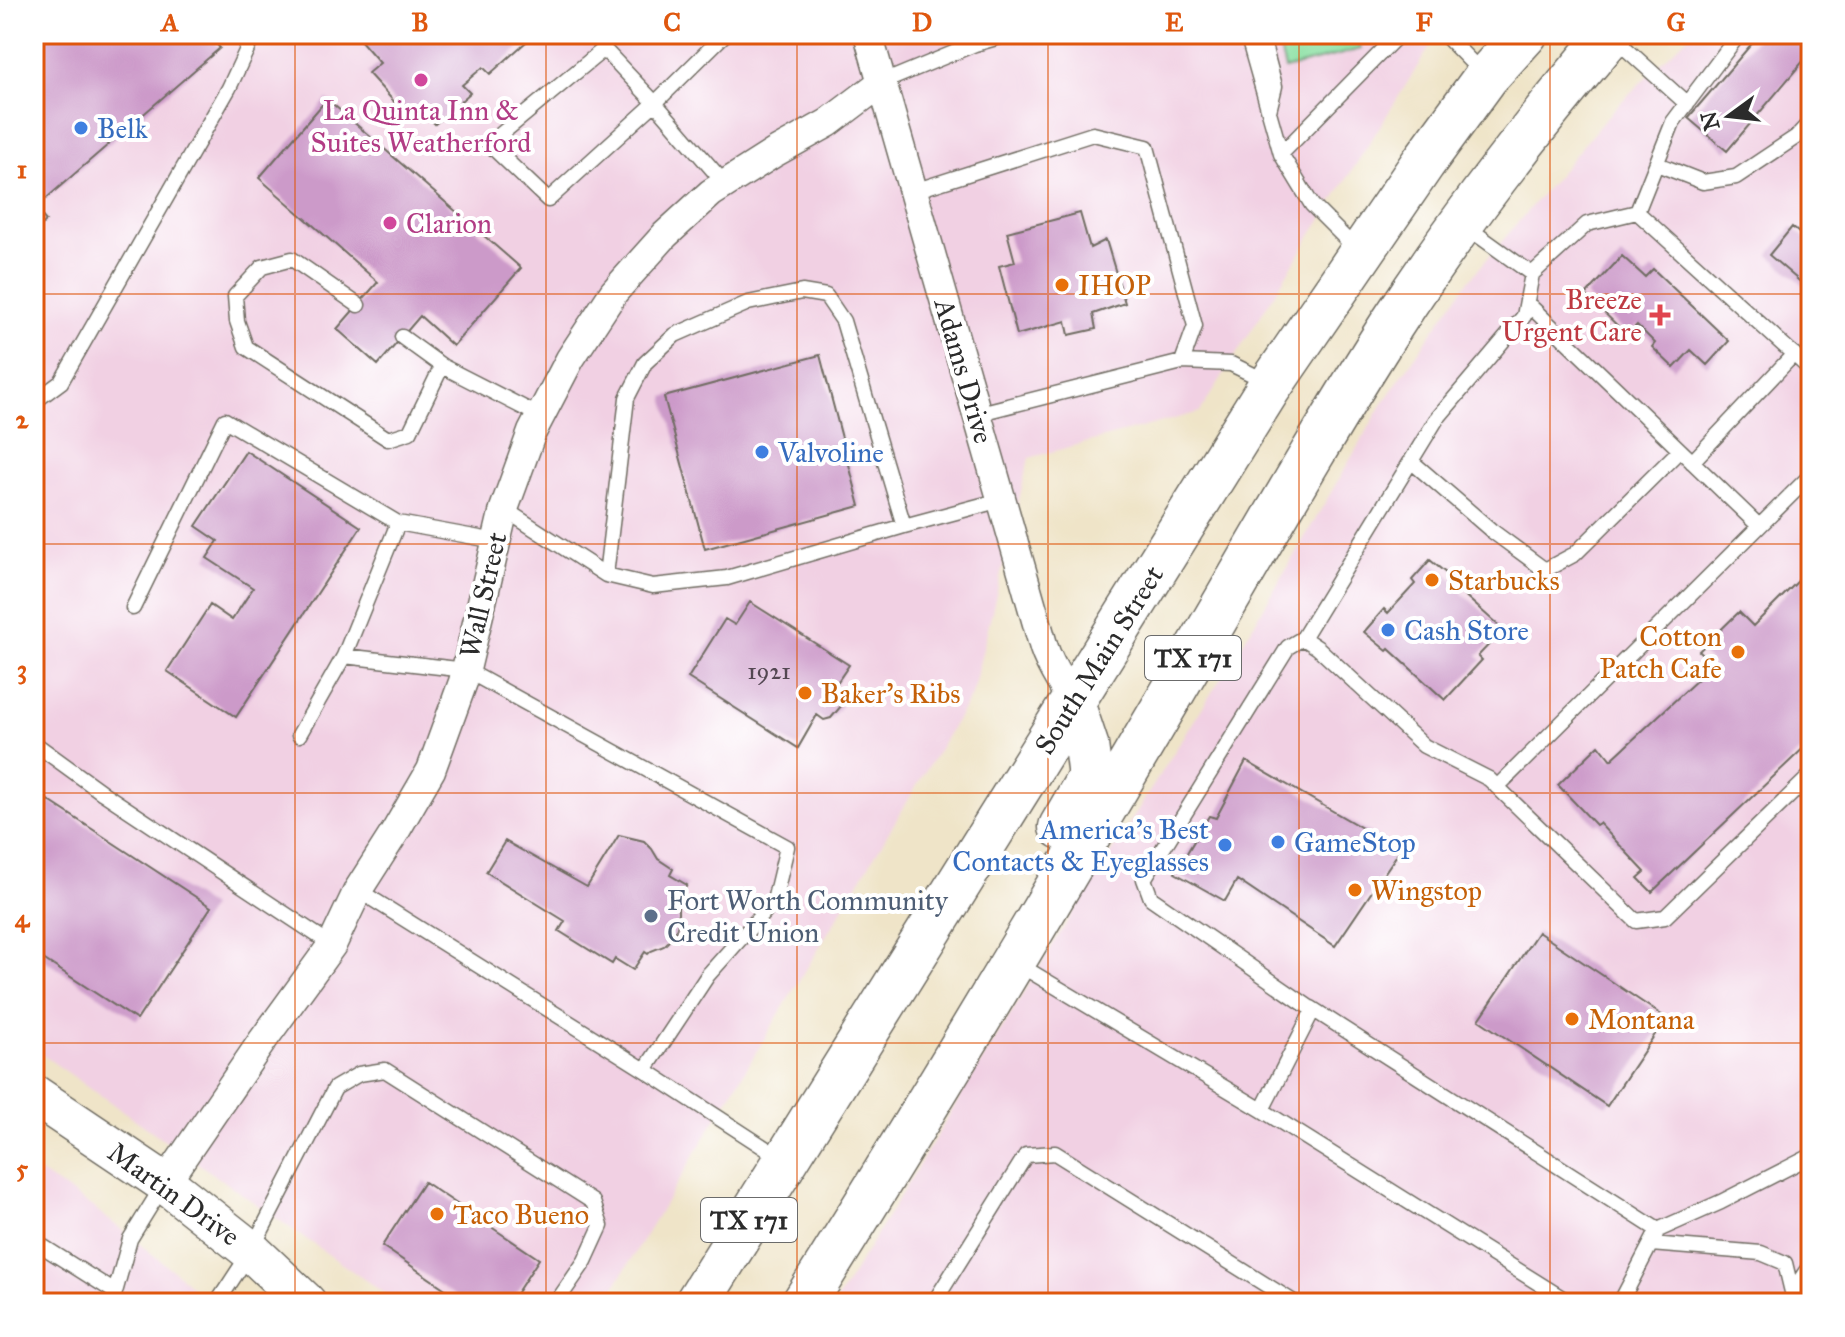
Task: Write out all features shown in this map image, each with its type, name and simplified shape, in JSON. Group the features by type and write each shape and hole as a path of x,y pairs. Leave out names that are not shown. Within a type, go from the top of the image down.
{"main road":[{"name":"South Main Street","path":"697,1303 1271,384 1423,163 1486,77 1525,34"},
{"name":"TX 171","path":"804,1303 1014,962 1394,321 1461,223 1534,126 1611,34"},
{"path":"866,1205 947,1027 1090,777 1086,745 1072,703"}],"street":[{"name":"Adams Drive","path":"868,34 1049,664 1072,703"},
{"name":"Wall Street","path":"165,1183 332,945 358,890 431,770 466,670 504,509 532,432 570,359 614,292 665,235 711,193 828,123 881,83"},
{"name":"Martin Drive","path":"34,1095 165,1183 251,1251 306,1303"}],"lane":[{"path":"34,402 61,382 229,88 254,34"},
{"path":"725,34 655,103 548,200 489,144 604,49 655,103 725,184"},
{"path":"881,83 973,39 1010,34"},
{"path":"1247,34 1281,154 1312,205 1361,254"},
{"path":"1261,34 1275,86 1269,113"},
{"path":"1281,154 1399,34"},
{"path":"1444,34 1486,77"},
{"path":"1611,34 1687,104"},
{"path":"1637,212 1673,122 1739,34"},
{"path":"1657,164 1703,182 1736,177 1796,137 1811,121"},
{"path":"914,191 1093,134 1147,147 1195,326 1182,362"},
{"path":"1637,212 1587,224 1532,274 1524,316 1436,420 1303,638 1288,647 1144,879 1151,898 1311,1008 1658,1230"},
{"path":"1637,212 1811,370"},
{"path":"1461,223 1532,274"},
{"path":"358,305 292,259 262,267 235,296 237,321 246,347 388,439 410,432 442,366"},
{"path":"606,575 627,398 645,363 675,335 748,303 802,292 826,296 843,321 904,526"},
{"path":"1527,303 1759,526"},
{"path":"402,337 442,366 540,416"},
{"path":"1692,462 1794,354"},
{"path":"976,414 1182,362 1231,364 1271,384"},
{"path":"133,608 225,420 398,523 496,541"},
{"path":"1411,461 1492,531 1545,570 1575,554 1680,450"},
{"path":"1497,787 1811,475"},
{"path":"504,509 606,575 653,586 727,578 1001,500"},
{"path":"299,735 344,656 398,523"},
{"path":"1303,638 1318,648 1424,746 1489,779 1636,921 1665,917 1811,775"},
{"path":"344,656 466,670 787,847 774,901 708,975 645,1070"},
{"path":"34,743 103,793 332,945"},
{"path":"358,890 786,1162"},
{"path":"1014,962 1262,1110 1570,1303"},
{"path":"1262,1110 1313,1010 1311,1008"},
{"path":"217,1303 251,1251 335,1088 359,1074 385,1070 593,1202 601,1226 585,1261 556,1303"},
{"path":"950,1303 938,1296 1026,1155 1055,1153 1295,1303"},
{"path":"1620,1303 1658,1230 1811,1156"},
{"path":"34,1241 114,1298 130,1239 165,1183"},
{"path":"1651,1244 1761,1253 1785,1263 1792,1292 1809,1303"},
{"path":"1792,1292 1811,1264"}],"shaded area":[{"path":"34,34 1438,34 1200,412 1029,458 972,694 605,1303 398,1303 34,1049"},
{"path":"1690,34 1811,34 1811,1303 835,1303 1054,943 1243,643 1385,400 1466,284 1611,112"},
{"path":"34,1169 94,1208 209,1303 34,1303"}],"green space":[{"path":"1276,34 1357,34 1361,49 1285,69"}],"building":[{"name":"Belk","path":"34,34 208,34 220,48 35,208 46,221 34,232"},
{"name":"La Quinta Inn & Suites Weatherford","path":"369,34 518,34 526,42 490,74 483,67 462,85 470,93 435,124 419,107 408,117 368,73 380,63 361,41"},
{"path":"1760,34 1811,34 1811,52 1727,151 1688,118"},
{"name":"Clarion","path":"327,99 521,268 453,346 420,316 378,365 337,329 378,282 259,178"},
{"name":"IHOP","path":"1080,213 1090,248 1106,240 1125,303 1093,314 1096,329 1069,335 1066,321 1017,335 999,266 1015,262 1007,232"},
{"path":"1792,227 1811,243 1811,291 1769,255"},
{"path":"1622,256 1645,277 1653,269 1729,341 1707,365 1691,350 1674,368 1652,347 1655,343 1637,325 1627,335 1586,295"},
{"name":"Valvoline","path":"820,355 860,506 705,549 664,397"},
{"path":"246,451 361,527 236,717 167,671 210,605 232,620 253,588 207,558 218,541 196,526"},
{"path":"1430,560 1464,588 1461,592 1498,625 1500,633 1478,656 1482,660 1445,700 1389,649 1387,651 1364,632 1384,609 1388,613 1415,584 1412,580"},
{"path":"1811,568 1811,741 1652,892 1638,878 1645,872 1558,785 1599,745 1611,760 1713,665 1699,651 1739,612 1753,626"},
{"path":"750,602 849,665 832,690 840,695 842,705 831,718 824,720 817,715 798,748 688,678 725,619 735,625"},
{"path":"1246,761 1400,850 1335,946 1237,880 1225,901 1175,873 1209,816 1216,818"},
{"path":"34,791 211,907 137,1020 34,953"},
{"path":"619,835 644,841 658,859 673,869 670,875 687,885 675,904 678,907 678,923 674,936 664,946 648,954 645,952 633,970 615,959 612,964 559,931 565,921 486,872 505,841 587,887"},
{"name":"Montana","path":"1538,932 1666,1018 1607,1106 1479,1020"},
{"name":"Taco Bueno","path":"424,1182 539,1259 510,1303 466,1303 382,1246"}],"place":[{"name":"La Quinta Inn & Suites Weatherford","path":"421,80"},
{"name":"Belk","path":"81,128"},
{"name":"Clarion","path":"390,223"},
{"name":"IHOP","path":"1062,285"},
{"name":"Breeze Urgent Care","path":"1660,315"},
{"name":"Valvoline","path":"762,452"},
{"name":"Starbucks","path":"1432,580"},
{"name":"Cash Store","path":"1388,630"},
{"name":"Cotton Patch Cafe","path":"1738,652"},
{"name":"Baker's Ribs","path":"805,693"},
{"name":"GameStop","path":"1278,842"},
{"name":"America's Best Contacts & Eyeglasses","path":"1225,845"},
{"name":"Wingstop","path":"1355,890"},
{"name":"Fort Worth Community Credit Union","path":"651,916"},
{"name":"Montana","path":"1572,1019"},
{"name":"Taco Bueno","path":"437,1214"}]}
